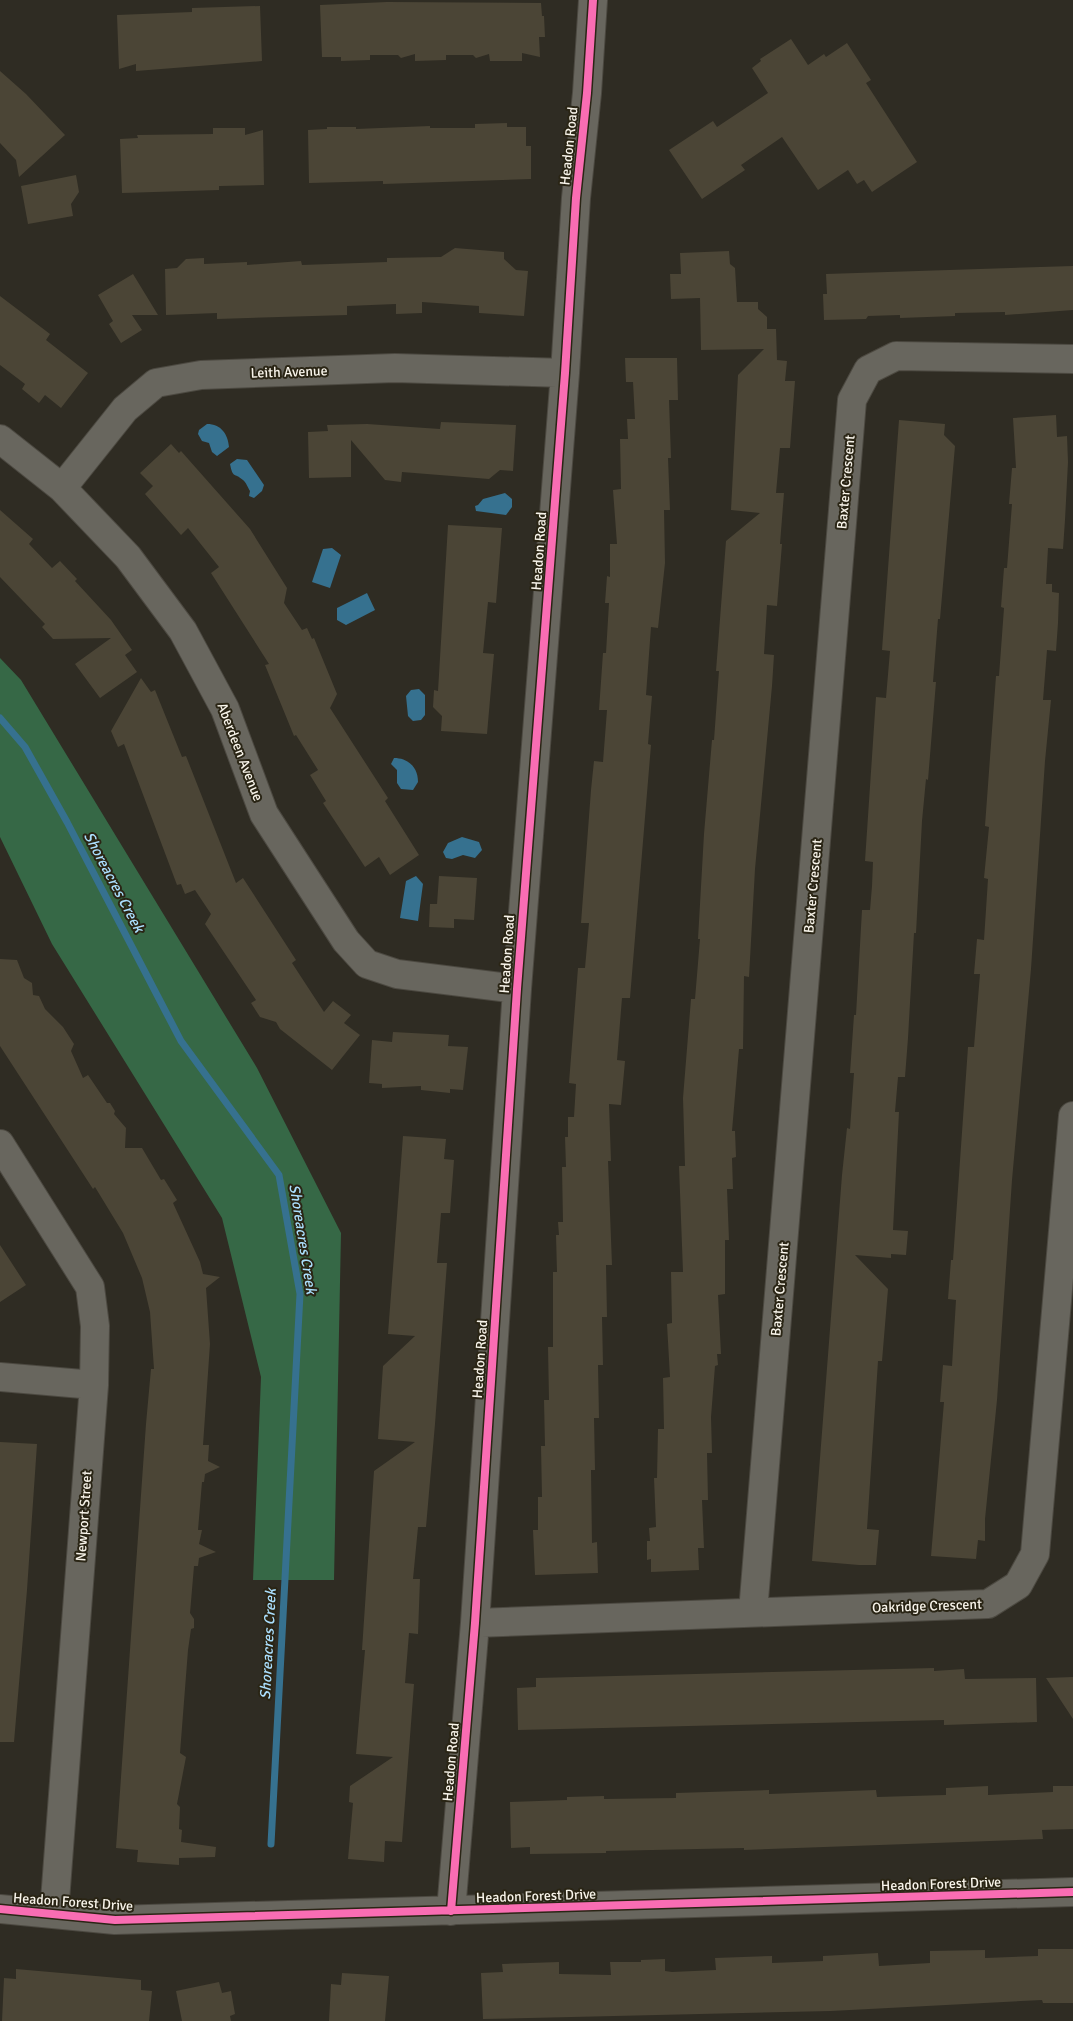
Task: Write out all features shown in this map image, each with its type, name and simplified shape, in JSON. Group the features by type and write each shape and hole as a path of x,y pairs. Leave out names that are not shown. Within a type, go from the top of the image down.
{"street":[{"name":"Headon Road","path":"451,1911 475,1623 517,989 565,373 576,198 587,93 593,0"},
{"name":"Baxter Crescent","path":"753,1612 852,400 868,370 896,356 1073,359"},
{"name":"Leith Avenue","path":"62,488 125,408 156,383 201,375 395,368 565,373"},
{"name":"Aberdeen Avenue","path":"0,440 62,488 128,557 183,631 225,709 264,814 346,941 367,964 396,974 517,989"},
{"name":"Oakridge Crescent","path":"475,1623 988,1604 1018,1585 1035,1554 1073,1116"},
{"name":"Newport Street","path":"0,1144 90,1287 95,1326 94,1385 54,1914"},
{"path":"0,1376 94,1385"},
{"name":"Headon Forest Drive","path":"0,1910 115,1920 1073,1892"}],"green space":[{"path":"0,658 21,680 257,1068 341,1233 334,1580 253,1580 261,1377 222,1218 52,944 0,837"}],"water":[{"path":"207,424 220,428 227,438 229,447 217,456 212,452 209,443 202,441 198,434 199,430"},
{"path":"237,459 247,460 264,485 262,491 254,498 249,496 250,491 244,481 232,472 230,464"},
{"path":"505,493 512,499 512,507 506,515 476,511 475,506 483,499"},
{"path":"332,548 341,555 330,588 312,582 323,549"},
{"path":"367,593 375,610 346,625 337,620 337,608"},
{"path":"419,689 425,695 425,715 421,720 413,721 408,716 406,696 411,690"},
{"path":"394,758 408,762 414,768 418,782 413,790 401,789 397,783 397,770 391,764"},
{"path":"462,837 479,842 482,850 475,858 463,855 452,859 446,858 443,852 448,843"},
{"path":"416,876 423,884 418,921 400,918 406,881"}],"building":[{"path":"387,2 541,3 545,37 539,37 540,57 522,53 522,61 490,61 489,54 476,58 473,55 446,55 446,60 415,61 415,54 401,58 398,55 370,55 370,60 341,61 341,57 322,57 320,5"},
{"path":"260,6 262,61 136,71 136,64 119,69 117,15 192,12 192,8"},
{"path":"791,39 808,65 824,54 826,57 847,43 871,80 866,83 917,162 872,192 864,180 857,184 848,170 818,190 782,137 741,165 745,170 702,199 669,150 713,121 717,127 768,93 752,68 761,61 760,59"},
{"path":"0,71 26,94 65,135 19,177 16,160 0,143"},
{"path":"507,123 507,127 526,127 526,146 531,146 531,179 383,184 383,181 309,183 308,130 327,129 327,127 356,127 356,129 430,126 430,128 475,128 475,124"},
{"path":"213,128 245,128 245,135 263,130 264,185 219,186 219,190 122,193 120,139 138,138 137,135 213,134"},
{"path":"76,175 79,192 71,204 73,216 28,224 21,186"},
{"path":"455,248 504,252 504,259 516,270 528,271 524,316 479,313 479,306 422,302 422,313 396,314 396,304 347,306 347,315 217,319 217,313 166,315 165,269 177,268 186,259 204,258 204,264 247,262 247,265 301,261 302,265 387,262 387,258 441,257"},
{"path":"729,251 730,264 735,268 737,302 758,302 758,309 767,317 767,329 776,329 777,360 787,361 785,381 795,381 790,448 780,448 776,493 784,493 777,606 767,605 764,654 774,655 772,686 755,869 749,977 744,976 743,1049 739,1049 732,1131 735,1131 736,1157 732,1158 733,1189 727,1189 729,1240 725,1240 725,1294 718,1295 721,1354 717,1354 718,1365 715,1366 711,1417 712,1453 707,1453 708,1500 702,1500 704,1548 698,1548 699,1570 651,1572 651,1559 647,1560 647,1541 650,1541 649,1528 656,1527 654,1478 657,1478 658,1429 664,1429 663,1378 670,1377 667,1324 672,1323 671,1272 683,1272 679,1166 685,1166 683,1098 691,999 695,999 700,939 698,939 704,834 712,740 714,740 719,671 716,671 726,541 760,513 731,510 738,375 764,349 701,350 700,298 671,299 670,274 681,274 680,253"},
{"path":"1073,266 1073,310 1005,315 1005,312 955,313 955,316 900,318 900,315 868,316 866,319 824,320 823,294 827,294 826,274"},
{"path":"133,274 158,315 132,315 142,330 121,343 109,324 113,321 98,295"},
{"path":"0,296 50,334 46,340 88,373 61,408 45,395 39,403 22,389 25,384 0,365"},
{"path":"625,358 677,358 678,400 669,400 671,458 668,458 670,510 664,510 665,563 658,628 651,627 646,695 652,696 648,744 651,745 630,998 622,998 617,1060 625,1061 621,1105 609,1104 611,1161 608,1161 612,1265 606,1265 607,1317 602,1317 603,1365 598,1365 599,1418 594,1418 595,1470 591,1470 592,1543 597,1542 598,1573 535,1575 533,1530 538,1530 538,1497 542,1497 541,1446 545,1446 544,1400 549,1400 548,1347 553,1347 553,1272 557,1272 556,1235 559,1235 558,1222 563,1222 562,1167 566,1167 565,1137 568,1137 568,1117 574,1117 576,1084 569,1083 578,968 585,968 589,923 581,923 591,790 594,761 603,762 607,710 599,710 603,653 606,653 609,603 605,603 607,576 610,577 610,544 617,544 613,490 621,489 620,439 628,439 627,419 635,419 633,382 626,382"},
{"path":"1056,415 1057,437 1067,436 1068,462 1065,520 1063,549 1048,548 1046,584 1052,584 1052,592 1059,593 1058,623 1056,651 1047,650 1043,700 1051,700 1031,969 1012,1180 997,1400 985,1519 985,1541 978,1540 976,1559 931,1556 944,1402 940,1402 943,1365 952,1366 956,1300 948,1299 951,1260 953,1260 968,1047 974,1047 980,974 974,974 977,939 984,940 988,879 984,878 989,827 985,826 996,676 999,676 1004,608 1001,607 1004,568 1007,568 1012,504 1009,504 1012,468 1016,468 1013,418"},
{"path":"899,420 945,424 944,435 955,446 933,682 936,682 928,780 926,779 922,821 905,1077 898,1077 895,1112 899,1112 893,1230 908,1231 906,1255 891,1254 891,1258 855,1255 888,1289 882,1361 878,1361 867,1529 879,1530 876,1565 859,1565 812,1561 842,1175 847,1128 850,1129 854,1073 850,1073 854,1015 856,1015 862,910 870,910 872,886 873,862 865,861 876,697 886,698 890,651 882,650"},
{"path":"441,422 516,425 513,471 500,470 489,479 402,472 401,482 385,480 351,440 351,477 309,478 308,432 328,431 327,425 367,424 440,429"},
{"path":"171,444 179,453 181,451 250,529 287,588 284,603 302,630 307,628 312,639 314,638 337,694 330,708 388,798 385,801 419,855 390,875 379,857 365,867 323,803 326,801 310,775 318,770 296,735 294,736 265,665 269,664 211,573 219,567 188,528 181,535 145,494 153,486 140,473"},
{"path":"0,510 33,539 29,544 52,568 60,561 77,579 75,581 111,620 132,650 125,655 137,672 100,698 75,664 111,638 53,639 42,627 45,624 0,577"},
{"path":"448,525 502,528 496,603 488,602 483,653 494,654 487,734 441,731 442,716 433,707 434,690 438,691"},
{"path":"141,678 151,692 155,690 182,757 186,756 236,883 243,878 296,960 292,963 324,1012 333,1001 351,1015 344,1023 360,1035 332,1070 280,1029 276,1022 260,1017 251,1003 256,1000 205,924 211,914 195,890 185,894 181,884 177,885 124,744 118,747 111,731"},
{"path":"439,876 477,878 474,920 454,919 454,928 429,927 430,904 437,904"},
{"path":"0,959 17,960 24,978 32,983 33,995 39,996 45,1009 63,1027 74,1044 71,1051 83,1078 88,1075 107,1103 110,1103 115,1111 114,1114 126,1128 125,1148 142,1148 161,1180 164,1179 177,1200 173,1203 200,1262 203,1274 220,1277 206,1288 210,1344 203,1445 209,1445 208,1461 220,1467 205,1474 204,1482 202,1482 198,1530 202,1530 199,1544 216,1552 199,1558 198,1566 194,1566 190,1613 194,1619 194,1628 191,1629 188,1650 180,1753 186,1757 177,1804 180,1807 179,1829 182,1830 181,1842 216,1847 215,1857 179,1858 179,1865 137,1862 138,1850 116,1848 146,1424 151,1369 154,1369 150,1312 142,1278 123,1233 95,1187 93,1189 0,1046"},
{"path":"393,1032 449,1035 448,1046 468,1047 463,1090 450,1089 450,1093 421,1090 421,1086 382,1088 382,1084 369,1083 372,1040 392,1042"},
{"path":"403,1136 446,1139 444,1159 454,1160 450,1213 441,1213 437,1263 447,1263 426,1527 418,1527 413,1579 420,1579 418,1634 409,1633 405,1683 414,1684 402,1842 385,1841 384,1862 348,1859 353,1803 349,1802 350,1786 393,1757 356,1754 365,1650 362,1650 374,1471 415,1442 378,1439 383,1366 415,1336 388,1334"},
{"path":"0,1245 26,1285 0,1302"},
{"path":"0,1442 37,1444 14,1742 0,1742"},
{"path":"934,1668 934,1671 964,1669 965,1679 1036,1678 1037,1722 944,1725 944,1720 518,1730 517,1688 536,1687 536,1678"},
{"path":"1073,1677 1073,1719 1046,1678"},
{"path":"988,1786 988,1795 1053,1792 1053,1786 1073,1786 1073,1829 1042,1830 1043,1839 744,1850 744,1848 530,1854 530,1847 511,1848 510,1802 567,1800 567,1797 604,1796 604,1799 676,1798 676,1793 769,1790 769,1794 876,1790 877,1797 946,1795 946,1788"},
{"path":"1038,1949 1073,1949 1073,2003 1043,2003 1042,2000 831,2011 483,2019 481,1973 503,1972 502,1964 559,1962 559,1974 611,1975 610,1962 641,1962 641,1960 665,1959 665,1971 672,1972 716,1970 715,1958 772,1956 772,1963 823,1961 823,1956 878,1953 879,1966 930,1963 930,1951 985,1950 985,1958 1038,1956"},
{"path":"16,1969 141,1980 141,1990 152,1991 149,2021 2,2021 4,1978 16,1979"},
{"path":"342,1973 389,1976 385,2021 329,2021 331,1984 341,1985"},
{"path":"219,1982 222,1993 231,1991 235,2014 230,2016 231,2021 182,2021 176,1991"}],"waterway":[{"name":"Shoreacres Creek","path":"0,718 25,747 67,822 181,1041 279,1175 300,1294 271,1844"}],"cycle path":[{"path":"451,1911 475,1623 517,989 565,373 576,198 587,93 593,0"},
{"path":"0,1909 115,1920 1073,1892"}]}
